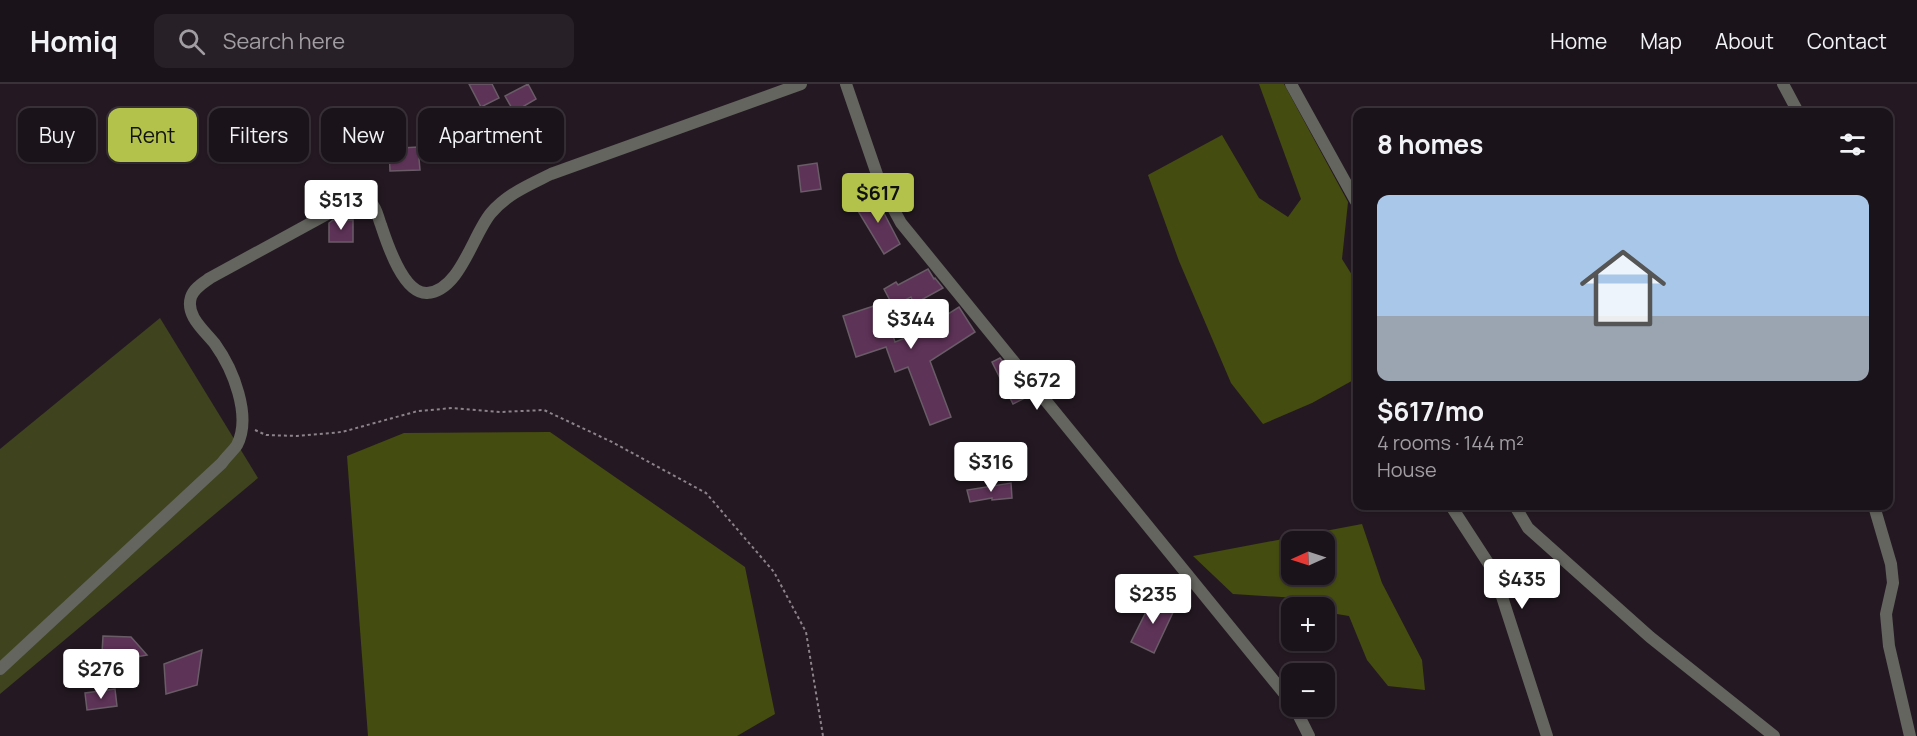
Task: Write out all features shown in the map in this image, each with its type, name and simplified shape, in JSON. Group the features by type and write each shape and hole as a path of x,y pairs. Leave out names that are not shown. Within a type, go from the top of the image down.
{"street":[{"path":"0,669 222,463 237,444 242,424 240,401 231,373 216,346 190,313 190,298 196,288 210,278 351,201 362,199 372,203 403,277 413,287 426,293 435,291 444,287 458,272 490,214 513,192 552,174 801,84"},
{"path":"846,84 881,186 901,223 1281,690"},
{"path":"1292,84 1353,196"},
{"path":"1783,84 1796,108"},
{"path":"1454,510 1494,572 1547,736"},
{"path":"1517,510 1528,528 1650,637 1774,736"},
{"path":"1875,510 1891,564 1893,583 1886,614 1889,646 1910,736"},
{"path":"1299,717 1309,736"}],"path":[{"path":"242,424 267,435 297,436 342,432 418,411 453,408 500,412 544,410 612,442 706,493 774,572 806,632 823,736"}],"green space":[{"path":"1259,84 1284,84 1348,202 1342,259 1353,277 1353,380 1312,403 1263,424 1231,383 1179,261 1148,175 1222,135 1259,198 1288,217 1301,199"},
{"path":"160,318 258,478 0,694 0,449"},
{"path":"550,432 745,567 775,714 737,736 368,736 347,456 404,433"},
{"path":"1362,524 1382,583 1422,660 1425,690 1388,686 1367,660 1349,616 1335,614 1335,597 1233,594 1193,556 1281,539 1281,585 1335,585 1335,531 1325,531"}],"building":[{"path":"469,84 492,84 499,98 481,107"},
{"path":"528,84 536,99 521,108 512,108 505,96"},
{"path":"418,147 420,170 390,171 390,162 406,162 406,148"},
{"path":"817,163 821,189 801,192 798,166"},
{"path":"874,194 900,244 884,254 855,206"},
{"path":"333,220 353,220 353,242 329,242 329,223"},
{"path":"928,269 943,288 914,304 911,297 893,306 884,289 896,282 898,285"},
{"path":"883,303 895,342 918,333 959,307 975,332 930,361 951,417 930,425 908,367 895,372 886,347 856,357 843,316"},
{"path":"1000,358 1029,396 1013,404 992,362"},
{"path":"1011,483 1012,498 992,500 992,498 970,502 967,490"},
{"path":"1153,598 1175,608 1154,653 1131,642"},
{"path":"103,636 131,637 147,655 121,660 102,653"},
{"path":"202,650 197,685 166,694 164,664"},
{"path":"115,689 117,706 87,710 85,693"}]}
